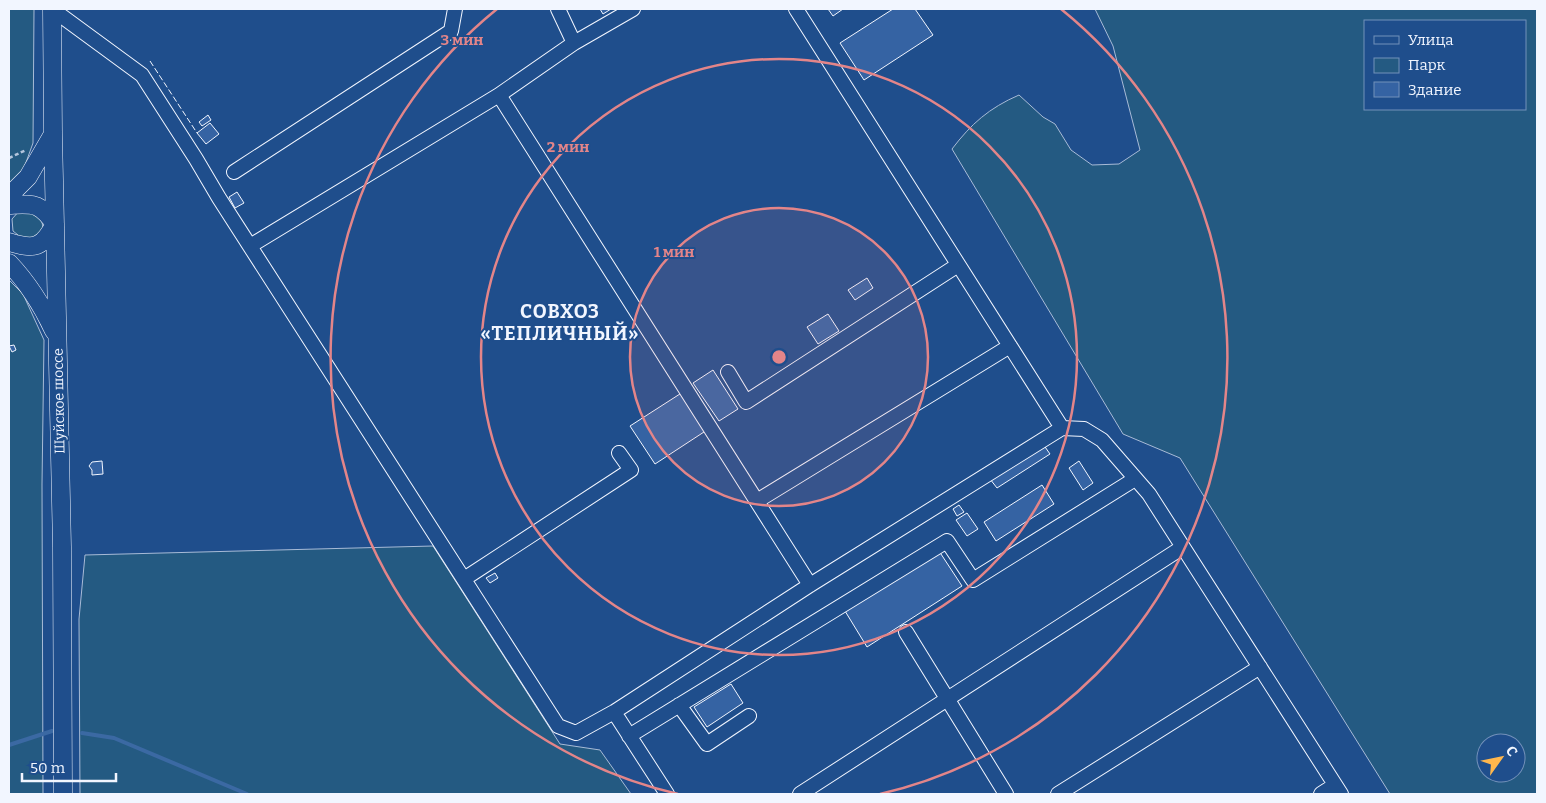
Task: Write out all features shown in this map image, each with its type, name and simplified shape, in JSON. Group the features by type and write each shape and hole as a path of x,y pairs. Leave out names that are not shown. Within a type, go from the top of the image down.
{"main road":[{"name":"Шуйское шоссе","path":"52,9 62,547 63,794"},
{"path":"9,196 28,178 53,134"},
{"path":"9,205 36,204 46,212 55,224 47,238 36,246 23,247 9,242"},
{"path":"9,263 43,306 57,338"}],"lane":[{"path":"52,9 142,75 558,726 576,733 614,712 810,585 1062,428 1084,428 1102,440 1148,494 1183,546 1338,790 1321,794"},
{"path":"234,172 451,32 455,9"},
{"path":"558,9 574,43"},
{"path":"250,246 499,95 574,43 632,9"},
{"path":"796,9 1062,428"},
{"path":"499,95 810,585"},
{"path":"728,372 746,402 958,265"},
{"path":"757,501 1010,346"},
{"path":"464,579 631,470 620,453"},
{"path":"629,736 948,541 973,580 1135,479"},
{"path":"800,794 1183,546"},
{"path":"906,632 946,700 1006,794"},
{"path":"1058,794 1260,667"},
{"path":"680,705 707,744 750,716"},
{"path":"614,712 667,794"}],"green space":[{"path":"9,9 34,9 33,143 24,168 9,185"},
{"path":"1095,9 1537,9 1537,794 1390,794 1180,458 1123,434 952,149 981,118 999,105 1019,95 1043,117 1055,124 1071,150 1092,165 1119,164 1140,150 1113,46"},
{"path":"20,210 41,216 43,228 35,238 23,239 13,231 12,219"},
{"path":"9,280 23,294 44,340 42,484 43,794 9,794"},
{"path":"433,546 560,744 600,750 631,794 80,794 79,619 85,555"}],"building":[{"path":"600,9 611,9 603,14"},
{"path":"828,9 843,9 833,16"},
{"path":"893,9 915,9 933,35 864,80 840,43"},
{"path":"208,115 211,120 202,126 199,122"},
{"path":"210,123 219,134 206,144 197,133"},
{"path":"237,192 244,203 235,208 229,197"},
{"path":"867,278 873,288 855,300 848,290"},
{"path":"828,314 839,331 818,344 807,327"},
{"path":"14,345 16,350 12,352 9,346"},
{"path":"713,370 738,409 719,421 693,383"},
{"path":"683,392 707,430 655,464 630,426"},
{"path":"1043,444 1050,454 997,488 990,479"},
{"path":"102,461 103,474 92,475 92,470 89,466 92,462"},
{"path":"1079,461 1093,483 1083,490 1069,468"},
{"path":"1042,485 1054,504 996,541 984,522"},
{"path":"959,505 964,512 957,516 953,509"},
{"path":"967,513 978,529 967,536 956,520"},
{"path":"939,551 962,586 867,647 845,611"},
{"path":"495,573 498,578 490,583 486,578"},
{"path":"731,684 743,703 707,727 694,707"}],"waterway":[{"path":"9,745 52,731"},
{"path":"82,733 114,738 247,794"}],"fence":[{"path":"150,61 197,133"}],"district":[{"name":"СОВХОЗ «ТЕПЛИЧНЫЙ»","path":"560,322"}]}
